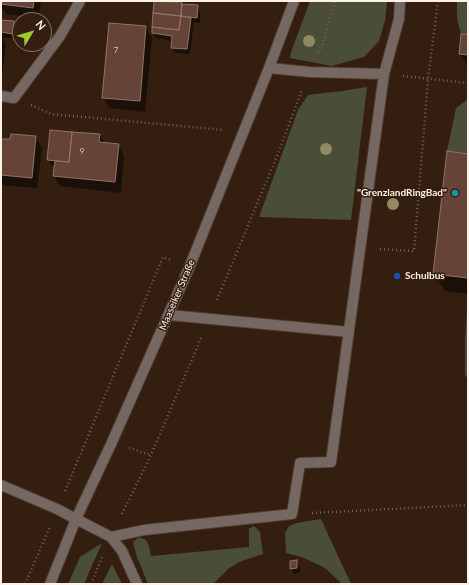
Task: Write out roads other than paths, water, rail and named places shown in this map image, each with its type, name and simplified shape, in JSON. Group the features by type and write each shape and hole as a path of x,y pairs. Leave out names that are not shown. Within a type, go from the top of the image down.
{"street":[{"path":"1,96 14,98 60,36 80,1"},
{"name":"Maaseiker Straße","path":"50,584 76,519 189,268 270,68 294,1"},
{"path":"111,537 144,530 292,514 300,463 331,462 384,74 399,19 400,1"},
{"path":"270,68 310,72 384,74"},
{"path":"169,315 349,332"},
{"path":"1,485 57,509 111,537 122,551 137,584"}],"place":[{"name":"\"GrenzlandRingBad\"","path":"455,193"},
{"name":"Schulbus","path":"397,276"}]}
